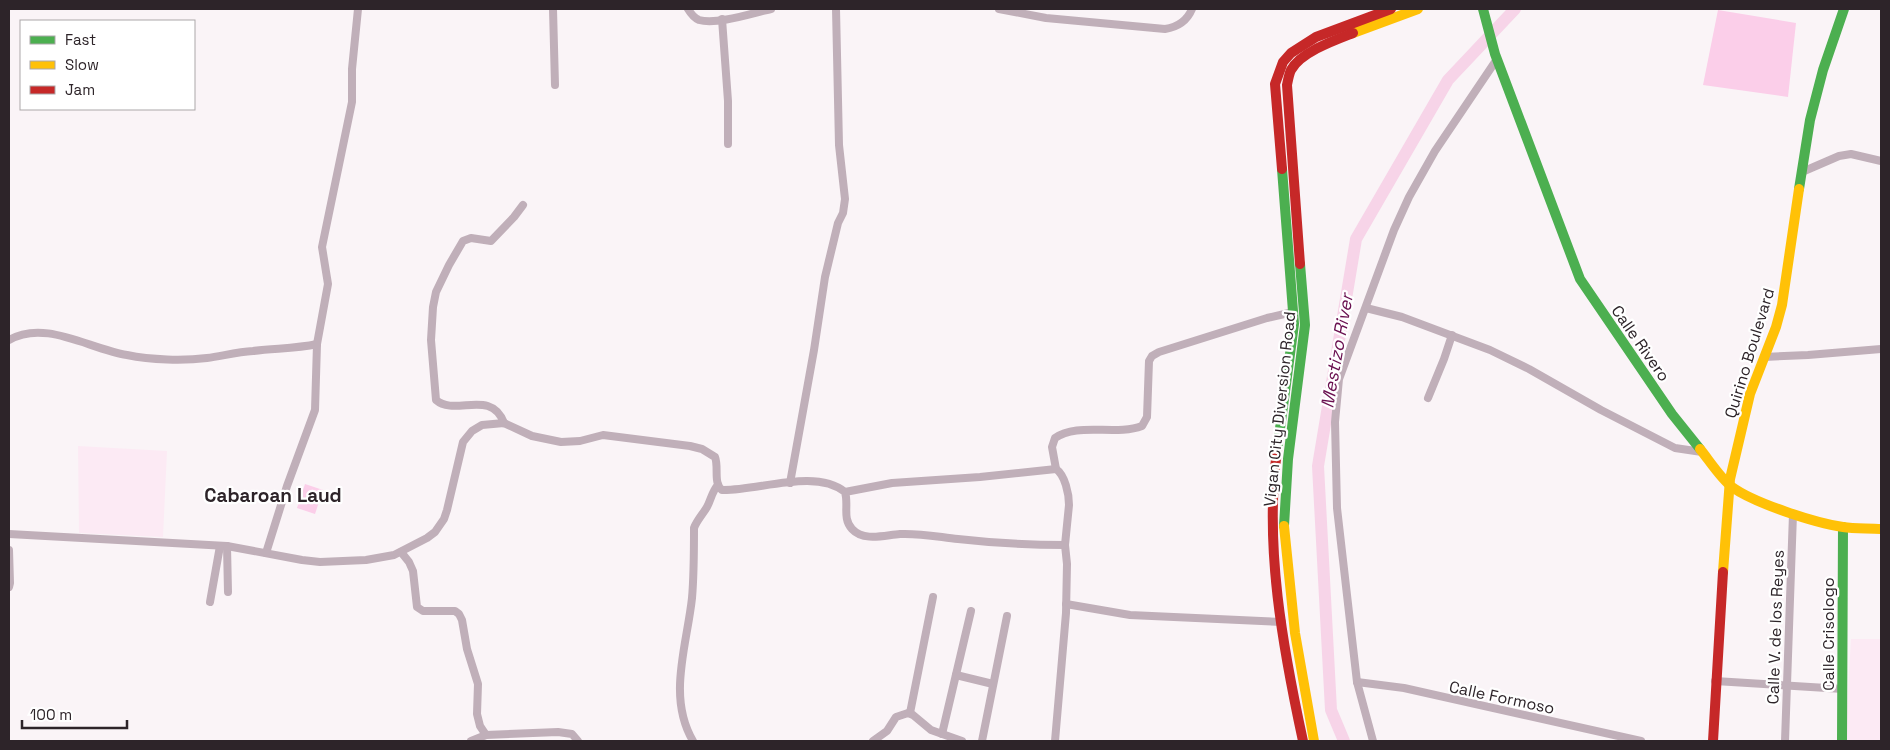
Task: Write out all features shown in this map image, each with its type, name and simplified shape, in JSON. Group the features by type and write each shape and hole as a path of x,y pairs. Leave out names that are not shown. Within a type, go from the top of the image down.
{"main road":[{"name":"Vigan City Diversion Road","path":"1314,741 1303,685 1290,634 1282,622 1274,560 1272,518 1276,458 1294,324 1275,84 1283,61 1293,51 1310,40 1391,9"},
{"name":"Vigan City Diversion Road","path":"1303,741 1291,687 1290,634 1283,518 1288,459 1305,325 1287,85 1293,67 1316,50 1418,9"},
{"name":"Calle Rivero","path":"1483,9 1496,57 1580,278 1630,355 1672,414 1730,486 1758,501 1793,514 1843,526 1881,529"},
{"name":"Quirino Boulevard","path":"1713,741 1715,681 1730,479 1750,394 1776,327 1782,305 1810,120 1823,70 1844,9"},
{"path":"1282,188 1294,187"},
{"name":"Calle Crisologo","path":"1842,741 1844,689 1843,526"}],"street":[{"path":"266,553 287,486 315,410 317,344 328,284 322,247 352,102 352,69 358,9"},
{"path":"553,9 555,85"},
{"path":"688,9 695,18 700,20 722,19 771,9"},
{"path":"790,483 825,277 838,223 843,213 845,199 839,145 836,9"},
{"path":"999,9 1046,18 1165,29 1180,24 1192,9"},
{"path":"722,19 728,102 728,144"},
{"path":"1373,741 1357,682 1337,508 1335,422 1339,379 1394,230 1409,197 1435,151 1496,57"},
{"path":"1802,172 1839,156 1850,154 1881,161"},
{"path":"504,423 500,413 484,405 450,406 436,400 431,340 433,306 440,282 462,243 471,238 491,240 523,205"},
{"path":"1366,308 1402,317 1490,350 1676,448 1702,452"},
{"path":"1055,741 1062,673 1066,604 1067,564 1065,545 1069,499 1061,475 1056,469 1053,443 1055,438 1064,432 1137,428 1145,423 1147,417 1149,361 1152,356 1267,318 1293,312"},
{"path":"9,340 30,332 44,332 128,356 193,359 251,351 293,349 317,344"},
{"path":"1428,398 1452,335"},
{"path":"1764,357 1881,349"},
{"path":"9,534 224,546 320,562 388,557 431,535 440,525 447,510 460,455 467,436 472,430 482,425 504,423 532,436 549,441 573,442 603,435 697,448 715,458 718,485 721,489 725,490 813,481 821,482 845,492 892,483 980,477 1056,469"},
{"path":"693,741 682,712 680,674 692,598 694,528 708,505 714,489 718,485"},
{"path":"845,492 849,523 852,529 864,536 882,537 914,534 990,542 1065,545"},
{"name":"Calle V. de los Reyes","path":"1785,741 1793,514"},
{"path":"224,546 228,592"},
{"path":"210,602 224,546"},
{"path":"9,550 9,587"},
{"path":"400,552 409,562 413,571 418,607 423,611 455,611 460,616 467,649 478,684 478,721 486,735"},
{"path":"910,714 933,597"},
{"path":"1066,604 1130,615 1282,622"},
{"path":"942,734 971,611"},
{"path":"982,741 1007,616"},
{"path":"956,675 993,684"},
{"path":"1715,681 1844,689"},
{"name":"Calle Formoso","path":"1357,682 1404,688 1641,741"},
{"path":"873,741 885,733 898,716 910,714 931,730 962,741"},
{"path":"471,741 486,735 558,732 572,734 578,741"}],"shaded area":[{"path":"1718,10 1796,23 1788,97 1703,85"},
{"path":"78,446 167,451 163,537 79,533"},
{"path":"305,484 323,490 315,514 297,508"},
{"path":"1851,639 1881,639 1881,741 1845,741"}],"waterway":[{"name":"Mestizo River","path":"1344,741 1331,710 1318,466 1356,239 1448,80 1515,9"}],"traffic: fast":[{"path":"1483,9 1495,54 1580,279 1672,414 1700,449"},
{"path":"1799,189 1810,120 1823,70 1844,9"},
{"path":"1277,451 1294,324 1282,169"},
{"path":"1284,526 1288,459 1305,325 1300,264"},
{"path":"1842,741 1843,527"}],"traffic: slow":[{"path":"1353,33 1418,9"},
{"path":"1723,572 1730,479 1750,394 1776,327 1782,305 1799,189"},
{"path":"1700,449 1728,484 1755,499 1801,517 1831,525 1881,529"},
{"path":"1284,526 1295,633 1314,741"}],"traffic: jam":[{"path":"1282,169 1275,84 1283,62 1291,53 1316,37 1391,9"},
{"path":"1300,264 1287,85 1291,70 1302,58 1319,47 1353,33"},
{"path":"1277,451 1273,523 1274,560 1283,634 1303,741"},
{"path":"1713,741 1723,572"}],"district":[{"name":"Cabaroan Laud","path":"273,495"}]}
